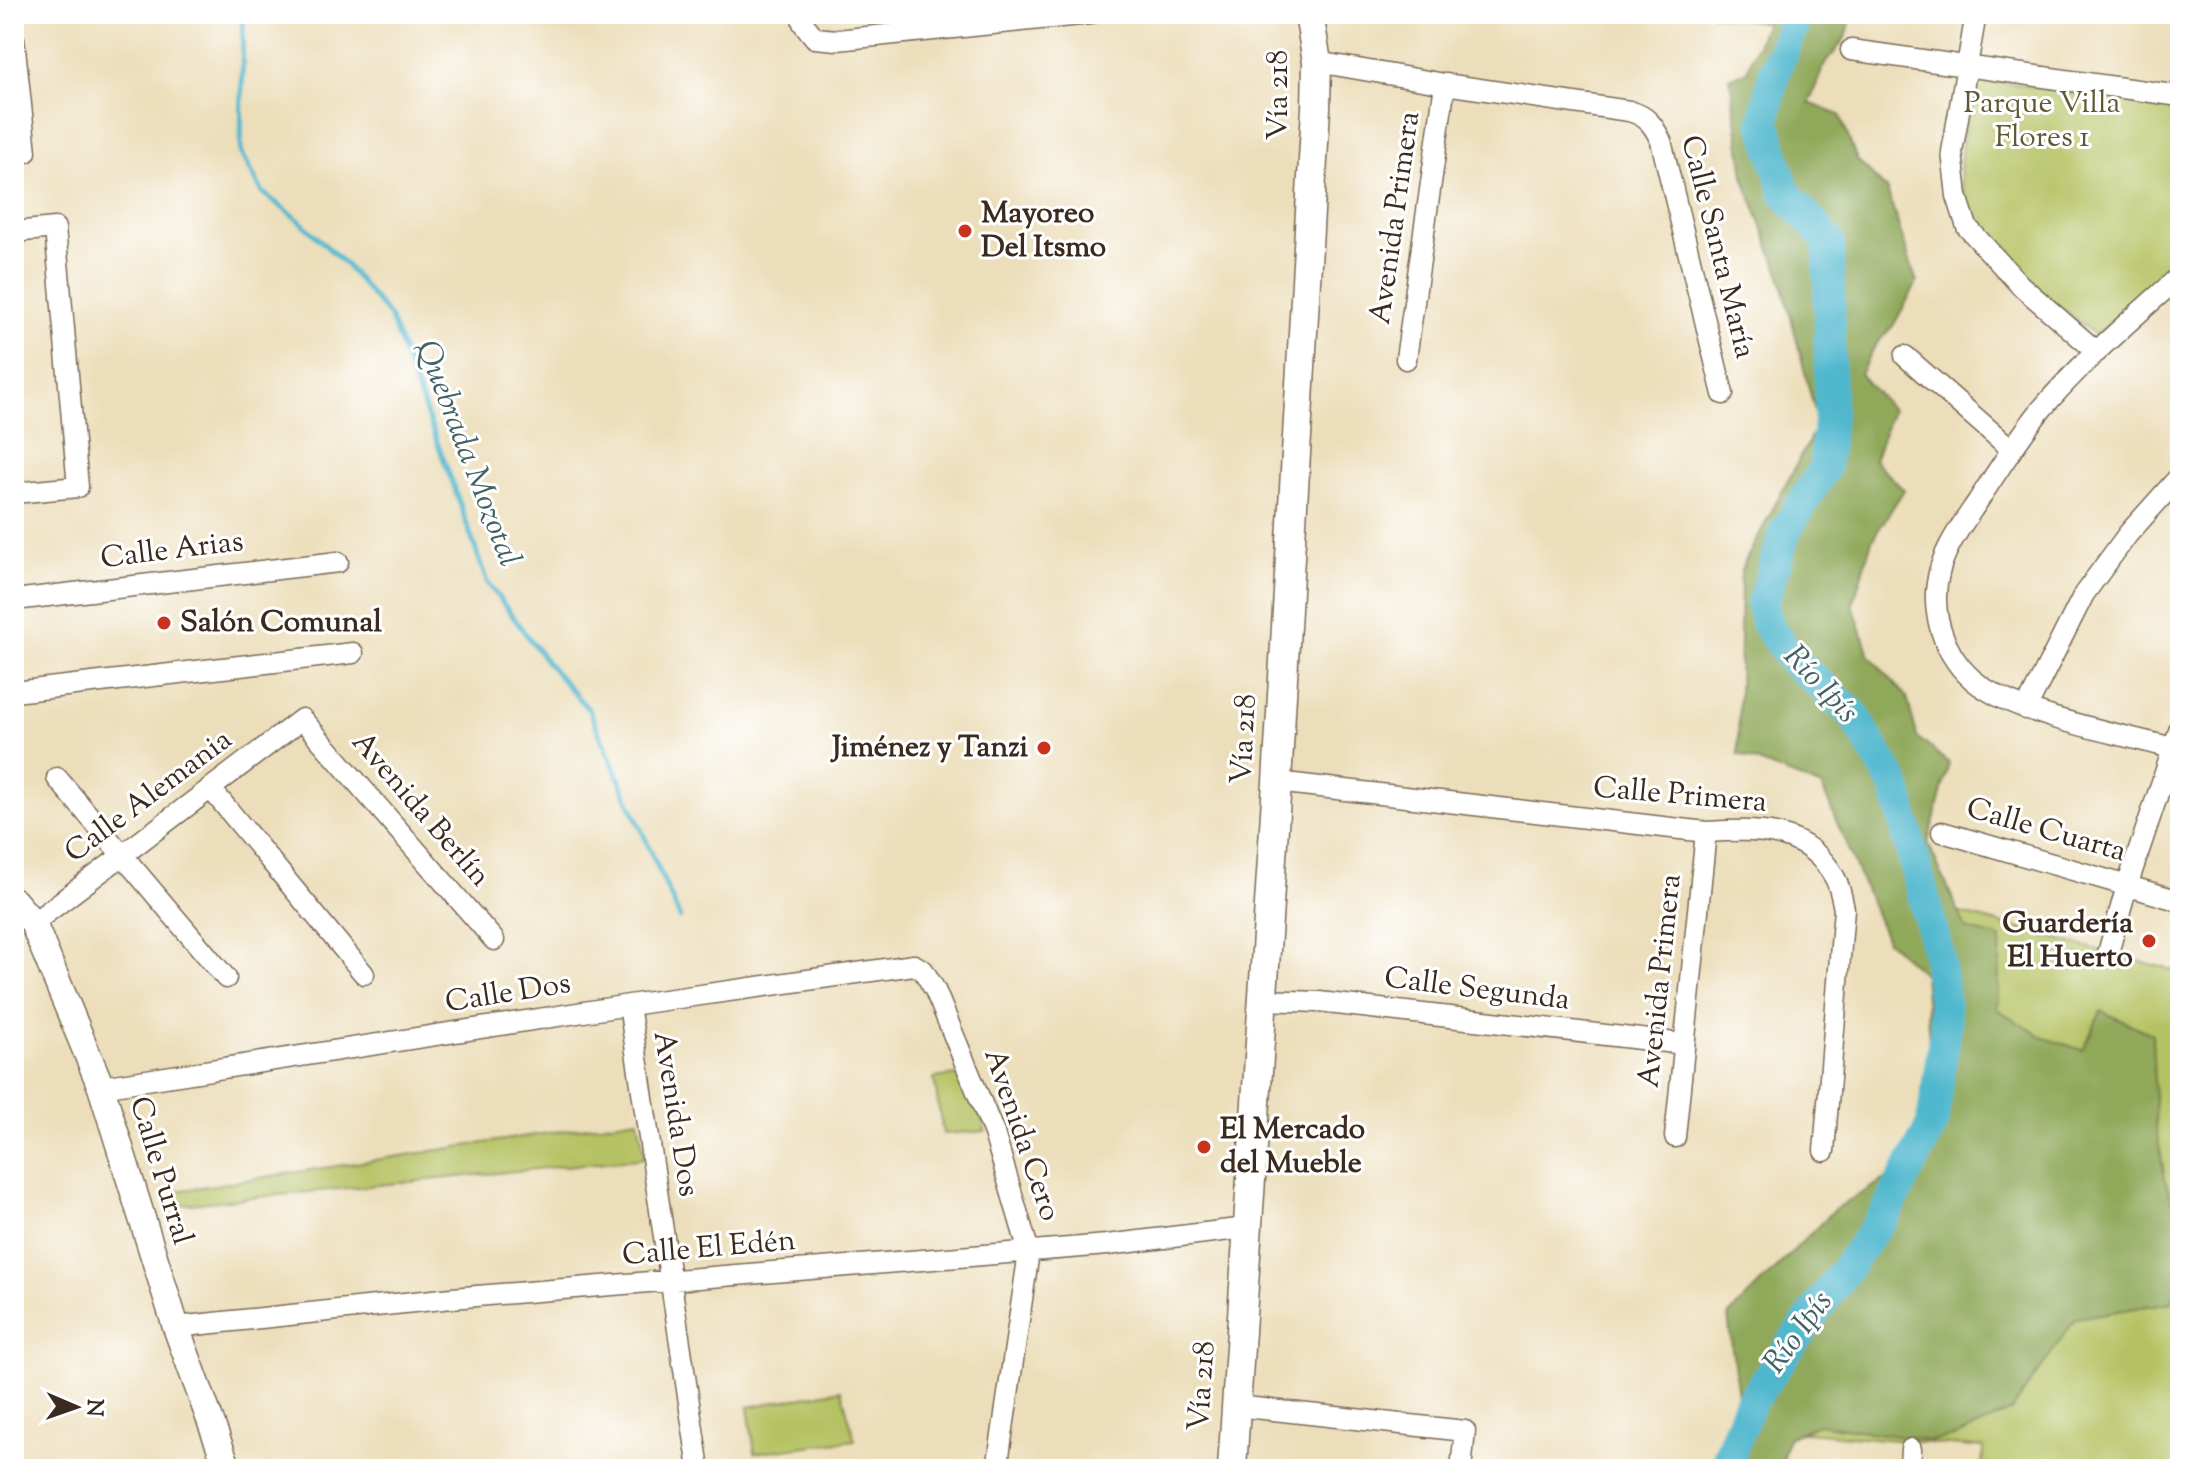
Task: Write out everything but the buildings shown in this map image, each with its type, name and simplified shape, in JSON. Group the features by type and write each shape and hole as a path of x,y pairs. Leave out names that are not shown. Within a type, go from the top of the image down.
{"main road":[{"name":"Vía 218","path":"1232,1469 1277,782 1317,62 1309,14"}],"street":[{"path":"802,14 803,23 815,38 837,40 1090,14"},
{"path":"1976,14 1952,152 1957,196 1967,227 2020,285 2097,352"},
{"path":"14,39 26,152"},
{"path":"1851,50 2180,96"},
{"name":"Calle Santa María","path":"1317,62 1644,115 1661,141 1723,394"},
{"name":"Avenida Primera","path":"1406,359 1445,84"},
{"path":"14,232 55,228 78,487 14,493"},
{"path":"2108,953 2176,738 2026,709 1986,690 1956,664 1940,632 1936,596 1939,570 1950,545 2011,449 2043,408 2097,352 2180,276"},
{"path":"1905,356 2011,449"},
{"path":"2026,709 2084,594 2128,534 2180,476"},
{"name":"Calle Arias","path":"14,600 338,562"},
{"path":"14,692 353,653"},
{"name":"Calle Alemania","path":"33,923 302,719"},
{"name":"Avenida Berlín","path":"302,719 494,940"},
{"path":"57,778 226,978"},
{"name":"Calle Primera","path":"1277,782 1706,832 1755,829 1791,837 1816,853 1836,879 1844,909 1824,1151"},
{"path":"211,789 364,974"},
{"name":"Avenida Primera","path":"1675,1137 1706,832"},
{"name":"Calle Cuarta","path":"1942,832 2180,901"},
{"name":"Calle Purral","path":"14,901 33,923 101,1087 176,1327 228,1469"},
{"name":"Calle Dos","path":"101,1087 899,965 914,965 923,970"},
{"name":"Avenida Cero","path":"923,970 935,990 994,1133 1029,1252 997,1469"},
{"name":"Calle Segunda","path":"1263,1000 1319,1002 1684,1044"},
{"name":"Avenida Dos","path":"629,1005 699,1469"},
{"name":"Calle El Edén","path":"176,1327 452,1298 1029,1252 1246,1228"},
{"path":"1236,1406 1465,1431 1461,1469"}],"green space":[{"path":"1711,14 1769,14 1768,23"},
{"path":"1769,14 1852,14 1847,35 1823,68 1809,103 1840,115 1857,160 1887,190 1917,283 1893,326 1876,344 1860,374 1892,410 1874,460 1904,490 1872,540 1853,604 1869,655 1907,697 1917,737 1949,763 1928,843 1966,929 2001,938 1997,1009 2044,1038 2083,1050 2101,1011 2152,1034 2156,1128 2165,1179 2180,1226 2180,1277 2172,1302 2076,1318 2011,1411 1955,1437 1930,1441 1818,1424 1788,1438 1780,1469 1710,1469 1738,1396 1728,1316 1835,1209 1892,1175 1918,1134 1930,1054 1924,974 1887,941 1822,787 1738,754 1741,569 1818,424 1780,274 1745,182 1730,78 1747,71"},
{"name":"Parque Villa Flores 1","path":"1973,77 2180,110 2180,264 2095,335 2019,271 1984,233 1971,212 1963,192 1960,165"},
{"path":"1942,908 2180,972 2180,1469 1982,1469 1983,1448 1782,1430 1936,1164"},
{"path":"964,1074 986,1131 943,1134 934,1078"},
{"path":"638,1119 645,1158 180,1205 176,1191"},
{"path":"841,1390 855,1440 755,1453 748,1407"}],"waterway":[{"name":"Quebrada Mozotal","path":"243,14 241,152 263,193 300,221 346,265 390,317 487,582 549,665 589,710 680,918"},
{"name":"Río Ipís","path":"1724,1469 1749,1404 1887,1211 1932,1125 1946,1024 1938,953 1895,785 1853,714 1792,660 1767,625 1762,604 1786,530 1824,468 1830,413 1829,242 1785,192 1764,121 1774,74 1797,14"}],"place":[{"name":"Mayoreo Del Itsmo","path":"965,231"},
{"name":"Salón Comunal","path":"164,623"},
{"name":"Jiménez y Tanzi","path":"1044,748"},
{"name":"Guardería El Huerto","path":"2149,941"},
{"name":"El Mercado del Mueble","path":"1204,1147"}]}
